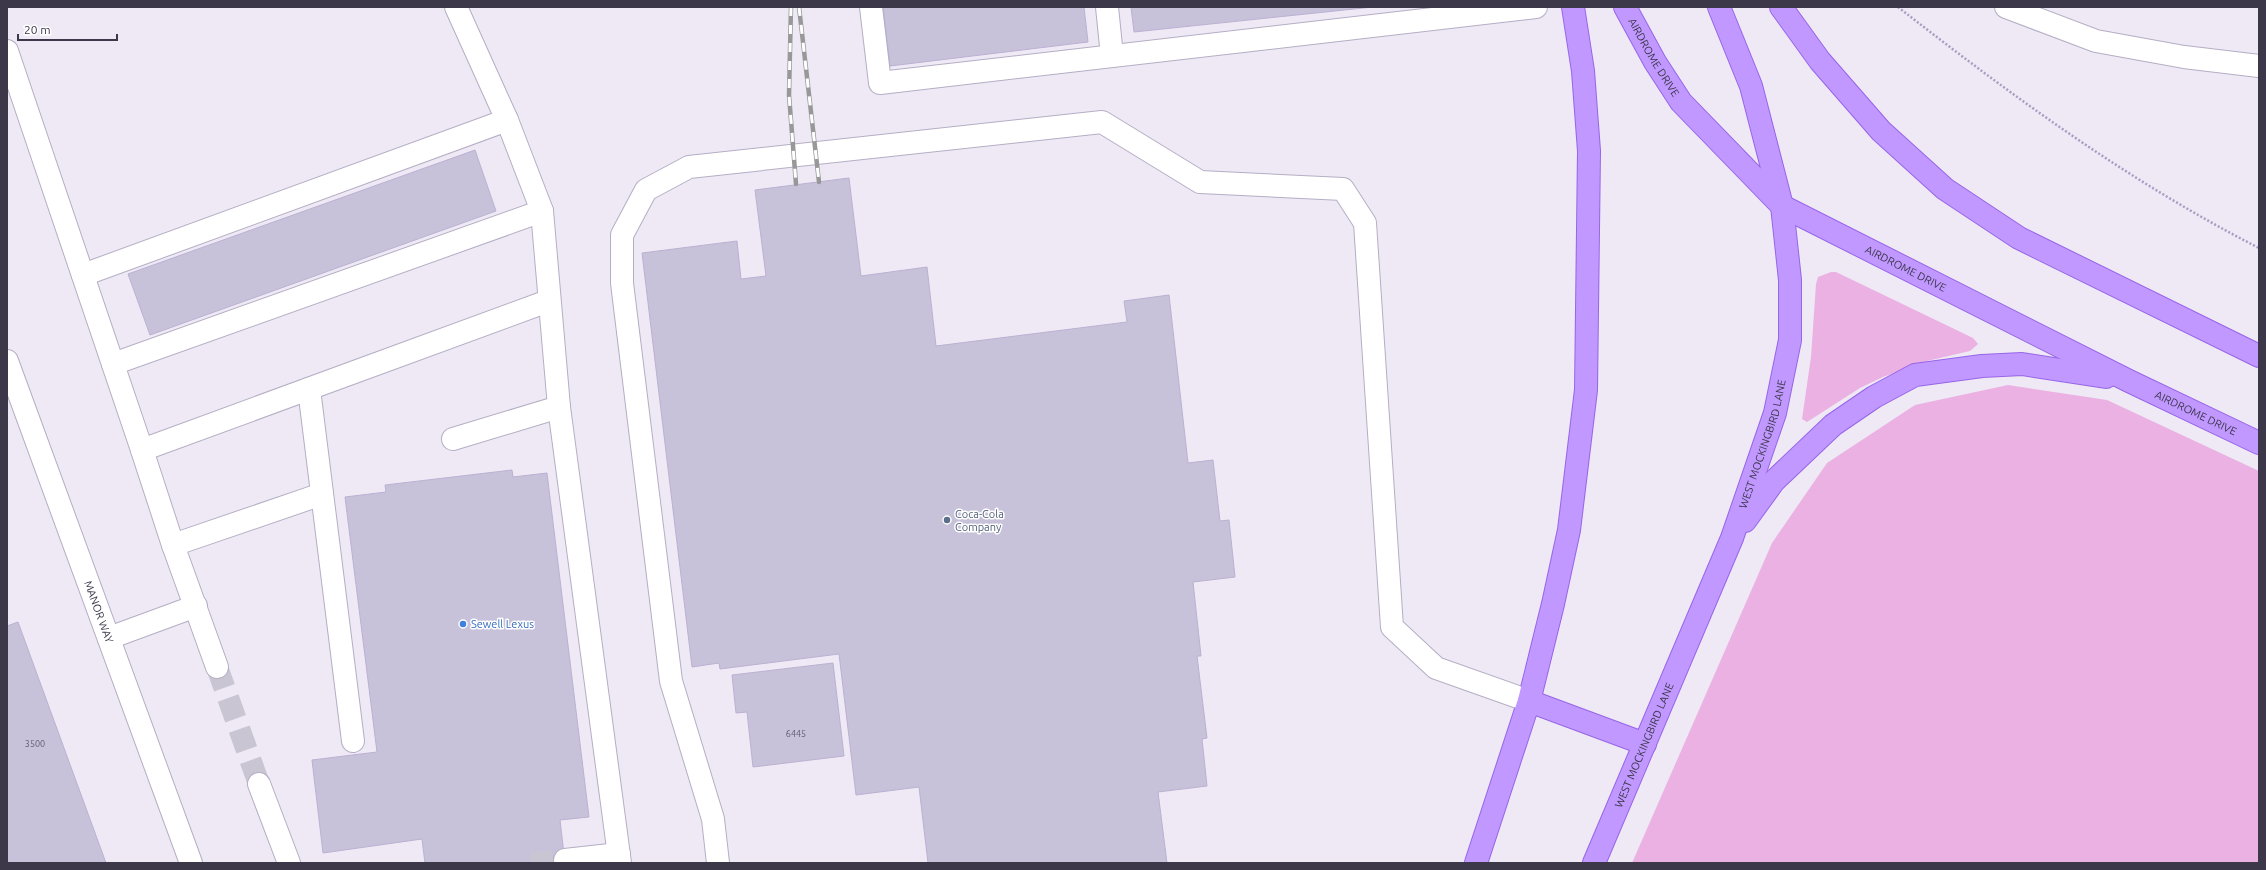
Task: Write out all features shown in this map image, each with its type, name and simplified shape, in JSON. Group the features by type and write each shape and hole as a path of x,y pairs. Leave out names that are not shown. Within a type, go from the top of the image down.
{"main road":[{"path":"1476,863 1530,701 1569,530 1586,390 1589,151 1583,71 1573,7"},
{"name":"AIRDROME DRIVE","path":"1625,7 1655,62 1680,102 1782,206 2129,380 2259,443"},
{"name":"WEST MOCKINGBIRD LANE","path":"1594,863 1732,538 1775,413 1790,340 1790,280 1782,206 1751,86 1719,7"},
{"path":"1781,7 1820,61 1882,131 1945,189 2019,238 2259,356"},
{"path":"1732,538 1774,481 1833,424 1874,397 1914,374 1982,366 2022,364 2129,380"},
{"path":"1530,701 1645,744"}],"street":[{"path":"456,7 507,120 542,211 548,301 559,407 619,858 564,860"},
{"path":"871,7 880,82 1536,7"},
{"path":"1107,7 1112,56"},
{"path":"2006,7 2096,41 2184,57 2259,66"},
{"path":"7,51 173,545 217,667"},
{"path":"83,275 507,120"},
{"path":"718,863 712,819 671,681 622,282 622,235 646,190 689,167 1102,122 1200,182 1343,189 1366,223 1392,627 1436,668 1530,701"},
{"path":"113,364 542,211"},
{"path":"142,450 548,301"},
{"name":"MANOR WAY","path":"7,361 191,863"},
{"path":"309,389 353,741"},
{"path":"453,439 559,407"},
{"path":"173,545 322,494"},
{"path":"109,638 196,606"},
{"path":"258,784 289,863"}],"path":[{"path":"1898,7 1986,76 2095,151 2185,206 2259,248"}],"shaded area":[{"path":"1831,272 1836,272 1973,338 1978,344 1970,351 1927,361 1883,377 1860,388 1807,422 1802,419 1811,357 1816,284 1818,277"},
{"path":"2008,385 2107,400 2259,471 2259,863 1632,863 1772,543 1827,463 1915,405"}],"building":[{"path":"883,7 1084,7 1088,42 890,66"},
{"path":"1131,7 1373,7 1134,32"},
{"path":"475,150 496,211 150,335 128,274"},
{"name":"Coca-Cola Company","path":"849,178 861,276 927,267 936,346 1127,322 1124,301 1169,295 1188,463 1213,460 1220,521 1229,520 1235,577 1193,582 1201,656 1197,656 1207,738 1202,739 1207,786 1158,792 1167,863 928,863 919,787 856,795 839,654 720,669 719,663 692,667 642,253 737,241 741,279 766,276 755,190"},
{"name":"Sewell Lexus","path":"512,470 513,477 547,473 589,817 560,820 565,863 425,863 422,839 323,853 312,760 377,752 345,497 386,492 385,485"},
{"path":"18,622 106,863 7,863 7,626"},
{"path":"833,663 844,756 753,767 747,712 736,713 732,675"}],"tunnel":[{"path":"217,667 259,784"},
{"path":"531,863 565,860"}],"railway":[{"path":"791,7 789,95 796,184"},
{"path":"799,7 819,182"}],"place":[{"name":"Coca-Cola Company","path":"947,520"},
{"name":"Sewell Lexus","path":"463,624"}]}
